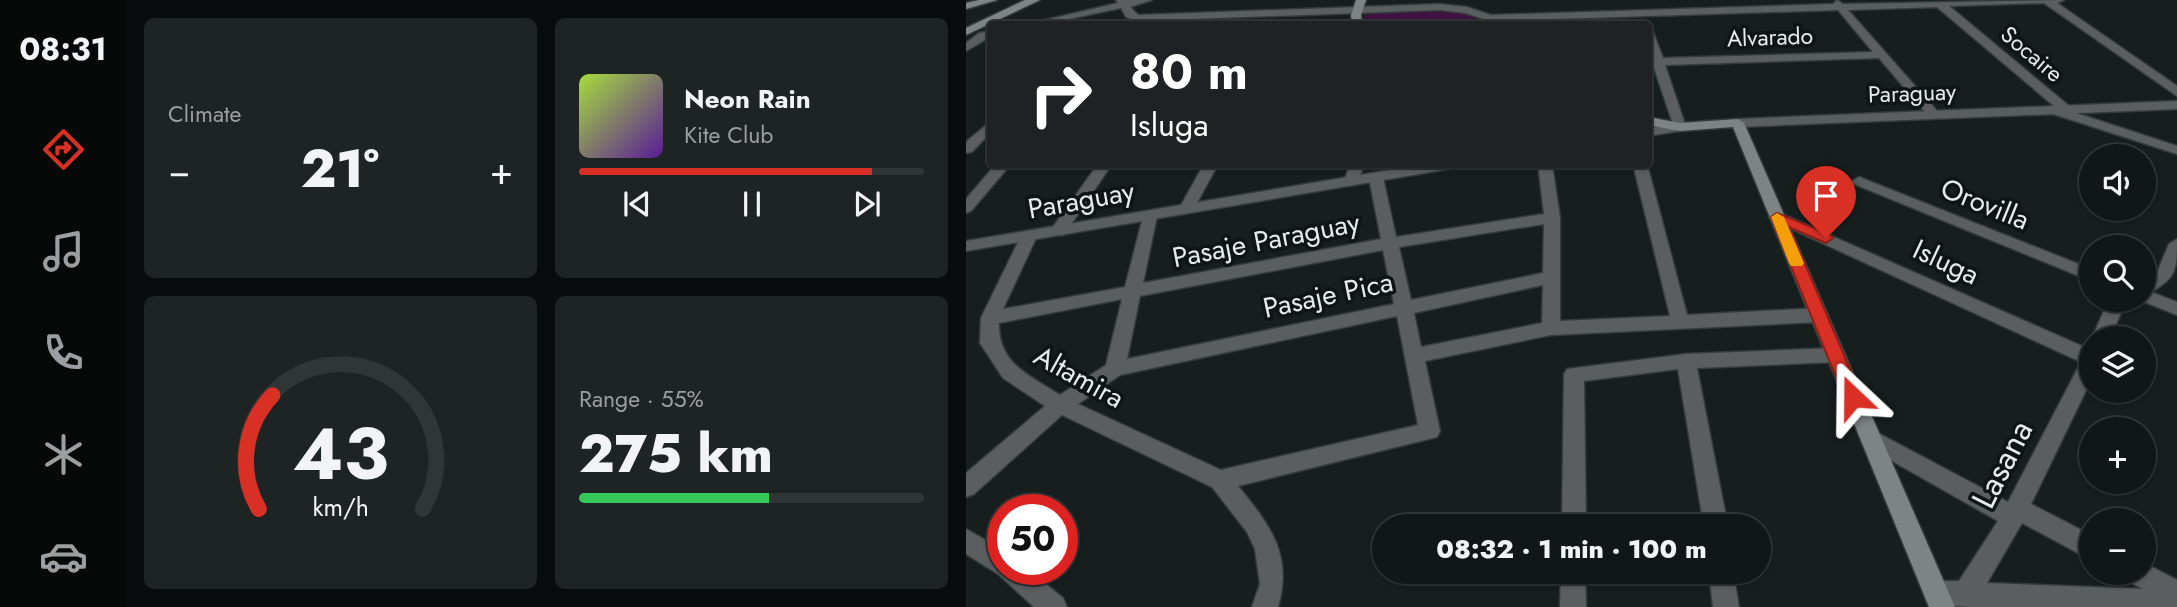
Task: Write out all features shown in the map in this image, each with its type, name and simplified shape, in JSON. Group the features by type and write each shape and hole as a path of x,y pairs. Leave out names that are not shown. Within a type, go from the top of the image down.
{"main road":[{"path":"966,6 992,0"},
{"path":"988,21 1035,0"},
{"path":"966,32 987,22"},
{"path":"1652,122 1680,127"},
{"path":"1738,123 1938,600"},
{"name":"Paraguay","path":"1680,127 1738,123"}],"street":[{"path":"1045,21 1123,2 1147,0"},
{"path":"1481,0 1483,19"},
{"path":"1638,0 1645,21"},
{"path":"2046,0 2177,92"},
{"path":"1123,2 1130,15 1137,18 1359,5 1451,7 1483,19 1642,13 1757,5 2059,0"},
{"path":"1838,4 1934,115"},
{"name":"Socaire","path":"1940,4 2059,110"},
{"path":"1229,14 1248,21"},
{"path":"966,48 987,34"},
{"path":"1652,45 1680,127"},
{"name":"Alvarado","path":"1658,62 1882,55"},
{"name":"Paraguay","path":"1738,123 2177,105"},
{"path":"2059,110 2177,150"},
{"name":"Paraguay","path":"1652,131 1680,127"},
{"path":"967,149 987,129"},
{"path":"967,149 987,148"},
{"path":"966,208 1001,168"},
{"path":"1058,231 1102,168"},
{"path":"1187,209 1209,168"},
{"path":"1351,182 1356,168"},
{"name":"Paraguay","path":"966,246 1432,168"},
{"path":"1546,168 1552,218 1551,328"},
{"path":"1641,168 1680,321"},
{"path":"1220,480 1430,431 1376,178"},
{"name":"Orovilla","path":"1859,181 2079,270"},
{"path":"966,487 1060,405 1115,369 1149,216"},
{"name":"Isluga","path":"1777,217 2079,354"},
{"name":"Pasaje Paraguay","path":"990,318 1390,243 1552,218"},
{"path":"990,318 1029,236"},
{"path":"2156,282 2163,279 2177,244"},
{"name":"Pasaje Pica","path":"1115,369 1553,277"},
{"path":"2156,301 2177,310"},
{"path":"1414,356 1551,328 1819,315"},
{"name":"Altamira","path":"990,318 989,343 1010,373 1060,405 1220,480 1255,524 1267,548 1272,584 1265,607"},
{"path":"1574,514 1574,374 1686,361 1835,355"},
{"path":"1686,361 1714,514"},
{"name":"Lasana","path":"1966,594 2015,513 2079,383"},
{"path":"1871,439 2015,513 2079,542"},
{"path":"966,540 987,554"},
{"path":"2156,582 2177,594"},
{"path":"1573,584 1573,607"},
{"path":"1723,584 1726,607"},
{"path":"1027,585 1054,607"},
{"path":"1938,600 1966,594 2115,603 2177,603"}],"shaded area":[{"path":"1447,10 1472,15 1475,21 1365,21 1364,16 1375,12"}],"slow traffic":[{"path":"1777,217 1797,263"}],"route":[{"path":"1826,238 1777,217 1853,397"}]}
